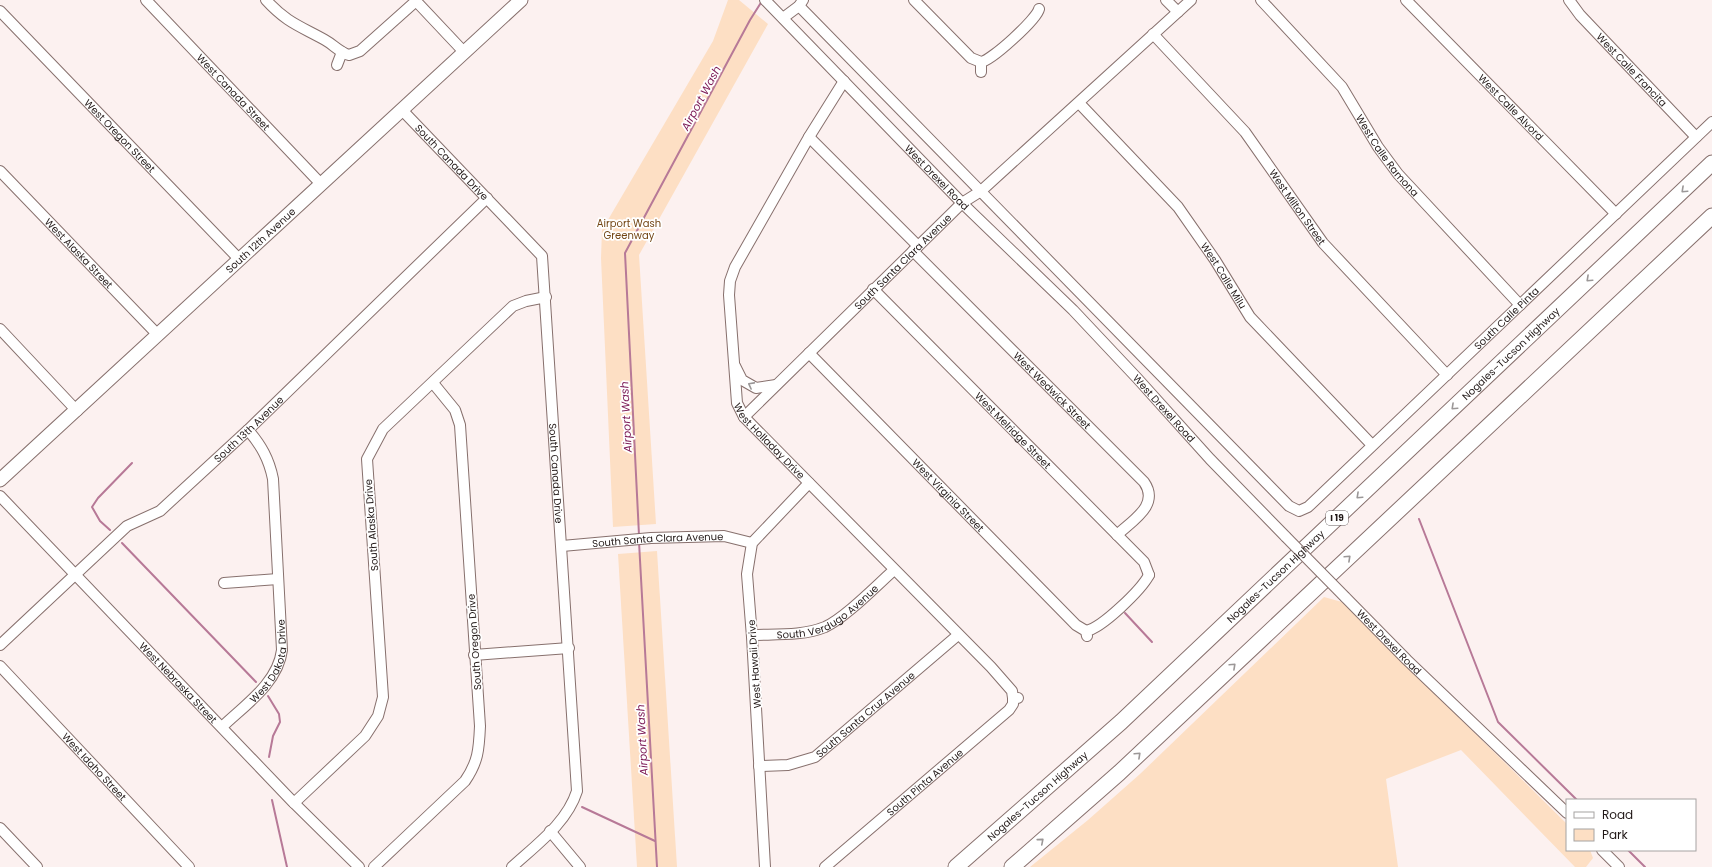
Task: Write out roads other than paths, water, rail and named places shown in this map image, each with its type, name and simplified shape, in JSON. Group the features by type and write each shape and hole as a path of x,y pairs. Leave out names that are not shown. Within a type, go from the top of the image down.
{"highway":[{"name":"Nogales–Tucson Highway","path":"956,867 1121,722 1712,163"},
{"path":"1012,867 1119,773 1712,216"}],"main road":[{"name":"South 12th Avenue","path":"0,480 77,411 521,0"}],"street":[{"name":"West Canada Street","path":"146,0 321,184"},
{"path":"266,0 287,20 328,41 346,54"},
{"path":"337,65 346,54 360,51 415,0 464,52"},
{"name":"West Drexel Road","path":"765,0 962,203 1073,310 1210,459 1344,597 1412,665 1566,812"},
{"path":"914,0 981,67 1037,15 1041,6"},
{"path":"1166,0 1178,12"},
{"name":"South Santa Clara Avenue","path":"744,417 962,203 981,191 1191,0"},
{"name":"West Calle Ramona","path":"1261,0 1342,87 1378,147 1398,174 1520,305"},
{"name":"West Calle Alvord","path":"1406,0 1616,214"},
{"name":"West Calle Francita","path":"1569,0 1580,15 1696,137"},
{"path":"783,18 801,3"},
{"name":"West Drexel Road","path":"801,3 981,191 1288,506 1299,511"},
{"name":"West Oregon Street","path":"0,11 240,260"},
{"name":"West Milton Street","path":"1153,34 1245,132 1323,243 1447,375"},
{"name":"West Holladay Drive","path":"844,81 809,137 734,267 730,281 729,295 735,396 744,417 1008,686 1016,698"},
{"name":"West Calle Milu","path":"1079,103 1178,207 1215,260 1250,317 1372,445"},
{"name":"South Canada Drive","path":"402,110 542,256 569,648 577,791 573,803 550,831 512,867"},
{"name":"South Calle Pinta","path":"1299,511 1308,507 1712,122"},
{"name":"West Wedwick Street","path":"809,137 915,248 1144,482 1154,497 1117,535"},
{"name":"West Alaska Street","path":"0,171 158,336"},
{"name":"South 13th Avenue","path":"0,645 127,526 160,511 248,430 487,198"},
{"name":"West Melridge Street","path":"873,289 1144,562 1153,575"},
{"name":"South Alaska Drive","path":"294,803 365,736 378,716 382,697 367,459 383,429 513,306 526,300 546,297"},
{"path":"0,329 77,411"},
{"name":"West Virginia Street","path":"809,353 1071,620 1087,634 1099,626 1153,575"},
{"path":"733,364 742,380 756,388 778,384"},
{"name":"South Oregon Drive","path":"374,867 464,781 476,764 480,747 480,726 474,655 460,425 455,410 433,383"},
{"name":"West Dakota Drive","path":"222,727 265,686 279,666 282,650 273,478 270,466 261,445 248,430"},
{"path":"752,543 809,483"},
{"name":"West Nebraska Street","path":"0,496 294,803 359,867"},
{"name":"South Santa Clara Avenue","path":"562,546 651,538 724,536 752,543"},
{"name":"West Hawaii Drive","path":"752,543 747,574 752,635 765,867"},
{"name":"South Verdugo Avenue","path":"752,635 799,633 826,626 838,619 894,570"},
{"path":"224,583 278,579"},
{"name":"South Santa Cruz Avenue","path":"759,766 788,765 814,757 958,635"},
{"path":"474,655 569,648"},
{"name":"West Idaho Street","path":"0,666 189,867"},
{"name":"South Pinta Avenue","path":"825,867 1009,710 1016,698"},
{"path":"0,828 37,867"},
{"path":"550,831 580,867"},
{"path":"1603,851 1619,867"}],"waterway":[{"name":"Airport Wash","path":"639,535 625,253 750,20 762,1"},
{"path":"110,530 100,521 92,507 98,498 132,463"},
{"path":"1419,519 1498,722 1576,799"},
{"name":"Airport Wash","path":"639,542 657,867"},
{"path":"122,543 256,682"},
{"path":"1125,613 1152,642"},
{"path":"268,696 279,714 280,722 273,736 269,757"},
{"path":"272,800 287,867"},
{"path":"582,807 655,841"},
{"path":"1629,851 1645,867"}],"park label":[{"name":"Airport Wash Greenway","path":"629,228"}]}
